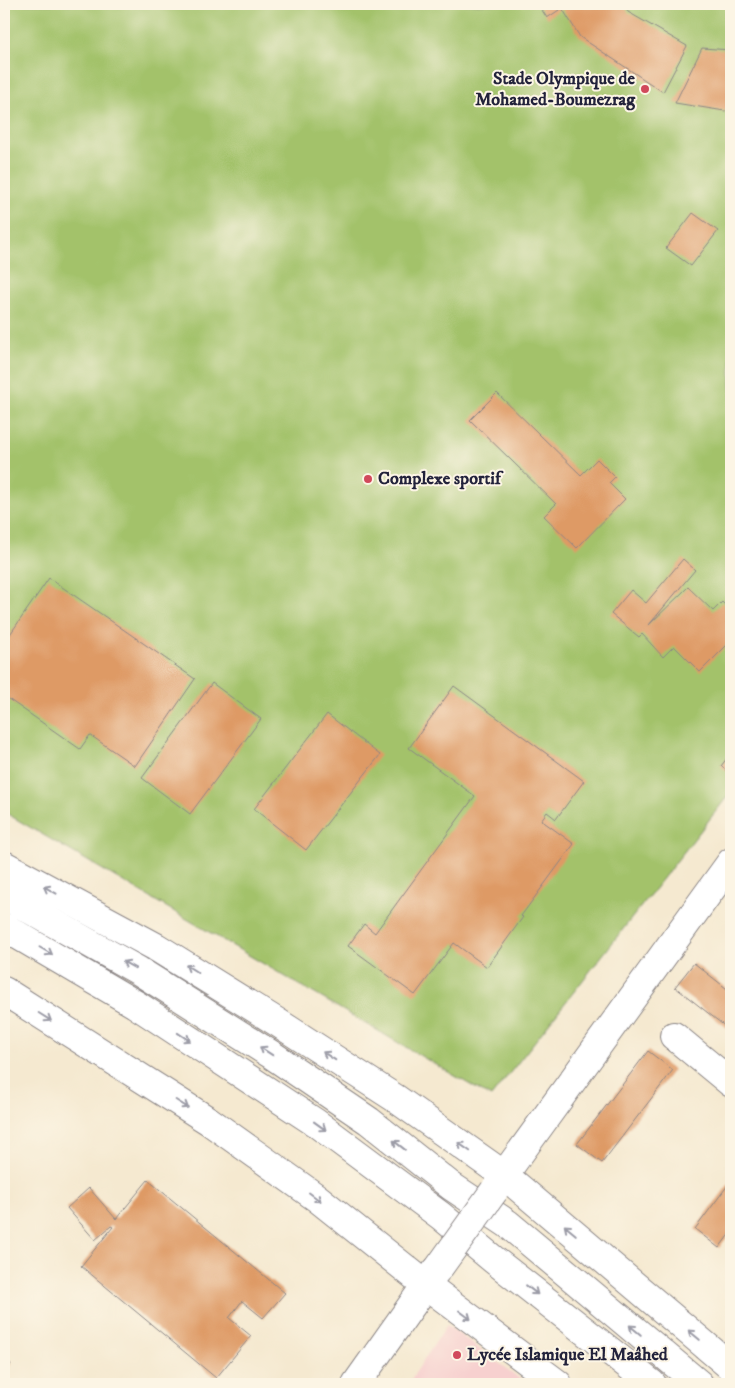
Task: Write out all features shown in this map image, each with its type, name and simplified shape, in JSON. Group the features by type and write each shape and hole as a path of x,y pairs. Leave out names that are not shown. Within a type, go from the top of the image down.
{"main road":[{"path":"356,1384 731,862"},
{"path":"4,865 156,948 277,1022 394,1098 731,1367"},
{"path":"4,895 139,971 272,1055 369,1121 451,1186 508,1224 699,1384"},
{"path":"4,927 135,1004 316,1123 441,1216 652,1384"},
{"path":"4,991 209,1121 432,1277 558,1384"},
{"path":"674,1036 731,1083"}],"shaded area":[{"name":"Lycée Islamique El Maâhed","path":"447,1325 527,1384 408,1384"}],"green space":[{"name":"Complexe sportif","path":"4,4 731,4 731,792 491,1097 4,812"}],"building":[{"path":"538,4 623,4 628,12 687,46 663,92 580,37 562,8 547,18"},
{"path":"702,48 731,50 731,112 675,103"},
{"path":"693,213 718,231 691,266 666,248"},
{"path":"497,393 581,475 597,459 615,477 609,483 625,499 577,548 544,516 556,504 470,420"},
{"path":"683,559 695,570 648,626 688,587 713,611 722,602 731,611 731,641 700,672 674,646 663,657 642,634 639,637 611,614 631,590 646,603"},
{"path":"49,578 195,679 135,766 90,735 80,749 4,696 4,643"},
{"path":"212,683 261,719 190,814 142,778"},
{"path":"454,686 584,781 556,819 547,812 541,820 574,844 521,916 523,917 487,967 454,943 415,995 348,946 364,924 375,933 475,796 409,748"},
{"path":"327,714 380,755 306,850 254,809"},
{"path":"731,753 731,775 721,766"},
{"path":"694,963 731,992 731,1031 675,987"},
{"path":"648,1051 673,1070 602,1163 577,1144"},
{"path":"148,1180 285,1293 263,1318 242,1301 229,1318 251,1336 216,1378 81,1266 113,1227 111,1226 95,1240 67,1208 89,1188 116,1219"},
{"path":"731,1181 731,1232 719,1248 695,1229"},
{"path":"4,1358 11,1364 4,1373"}],"place":[{"name":"Stade Olympique de Mohamed-Boumezrag","path":"645,89"},
{"name":"Complexe sportif","path":"368,479"},
{"name":"Lycée Islamique El Maâhed","path":"457,1355"}]}
